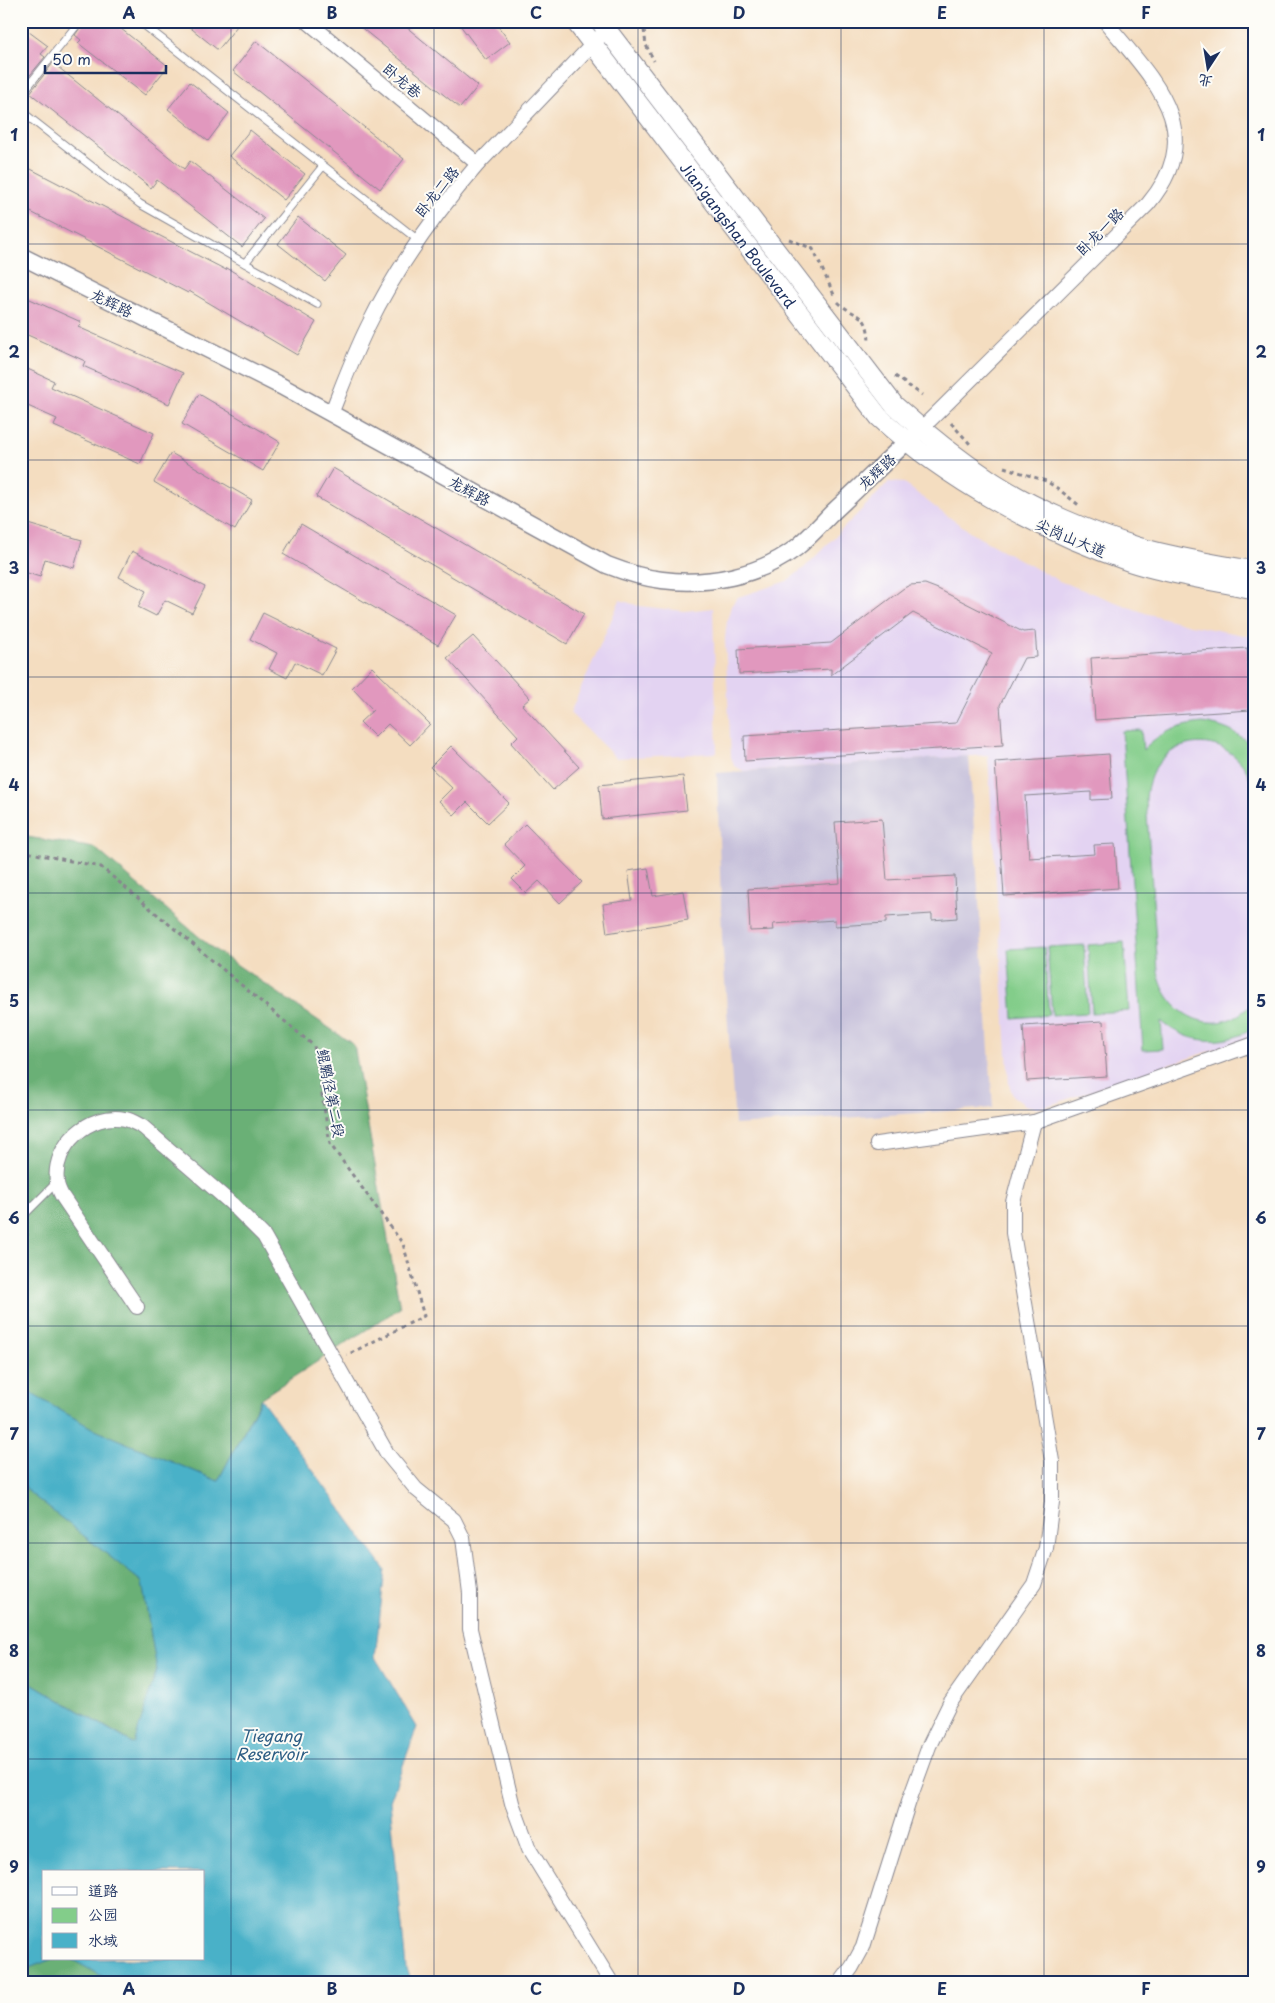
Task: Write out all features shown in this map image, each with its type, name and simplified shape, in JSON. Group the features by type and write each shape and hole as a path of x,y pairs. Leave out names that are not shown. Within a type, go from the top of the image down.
{"main road":[{"name":"Jian'gangshan Boulevard","path":"575,21 879,417 906,442"},
{"name":"Jian'gangshan Boulevard","path":"607,24 894,405 921,429"},
{"name":"尖岗山大道","path":"921,429 994,482 1038,506 1087,528 1138,547 1254,571"},
{"name":"尖岗山大道","path":"906,442 980,491 1026,518 1082,544 1133,562 1254,589"}],"street":[{"name":"卧龙巷","path":"307,21 478,164"},
{"name":"卧龙一路","path":"921,429 1148,204 1165,181 1170,168 1175,139 1170,111 1157,85 1105,21"},
{"name":"卧龙二路","path":"331,414 368,326 399,269 418,240 478,164 593,44 607,24"},
{"name":"龙辉路","path":"21,256 282,386 607,565 634,575 652,579 690,582 718,580 745,573 771,562 796,548 921,429"},
{"path":"876,1144 1034,1122 1254,1044"},
{"path":"137,1307 62,1196 57,1182 58,1164 64,1150 76,1133 91,1123 107,1119 125,1119 143,1127 232,1204 264,1236 388,1455 416,1489 454,1520 463,1538 470,1593 470,1630 512,1802 529,1849 611,1982"},
{"path":"841,1982 852,1968 863,1947 909,1802 929,1746 950,1703 1034,1584 1046,1548 1052,1502 1052,1461 1013,1233 1013,1202 1034,1122"}],"lane":[{"path":"21,95 80,21"},
{"path":"140,21 418,240"},
{"path":"21,111 140,204 317,304"},
{"path":"245,264 323,166"},
{"path":"21,1218 57,1182"}],"path":[{"path":"952,423 973,447"},
{"path":"999,465 1046,482 1057,488 1085,511"},
{"name":"鲲鹏径第二段","path":"21,851 101,867 314,1046 330,1144 403,1244 424,1316 335,1360"}],"shaded area":[{"path":"889,482 904,483 978,537 1059,581 1145,613 1190,625 1254,637 1254,1036 1050,1105 1037,1108 1025,1105 1014,1097 1009,1085 988,755 744,771 734,766 731,757 725,639 731,606 738,597 787,581 804,568"},
{"path":"620,600 639,606 684,611 713,608 717,753 616,758 570,713"},
{"path":"969,756 993,1108 735,1125 722,938 717,773"}],"green space":[{"path":"1203,723 1228,730 1250,744 1250,737 1254,737 1254,792 1246,770 1232,754 1215,745 1196,744 1178,748 1162,759 1151,776 1146,800 1158,971 1163,988 1172,1002 1183,1012 1197,1019 1211,1022 1226,1020 1241,1013 1254,1001 1254,1028 1231,1038 1206,1040 1183,1034 1161,1021 1163,1049 1143,1050 1122,731 1141,730 1143,750 1156,738 1170,730"},
{"path":"21,836 95,848 211,947 354,1045 400,1308 261,1398 218,1481 97,1431 21,1388"},
{"path":"1124,942 1129,1011 1092,1013 1088,945"},
{"path":"1084,945 1088,1013 1052,1015 1047,947"},
{"path":"1044,947 1049,1015 1013,1018 1008,949"},
{"path":"21,1481 30,1493 142,1582 157,1670 135,1744 21,1677"},
{"path":"49,1960 73,1960 113,1982 21,1982 21,1971"}],"water":[{"name":"Tiegang Reservoir","path":"21,1388 97,1431 218,1481 261,1399 385,1570 375,1657 417,1727 390,1801 406,1969 412,1982 113,1982 73,1960 205,1960 205,1870 42,1870 42,1960 49,1960 21,1971 21,1677 134,1744 157,1670 142,1582 30,1493 21,1481"}],"building":[{"path":"85,21 111,21 168,66 145,95 78,43 81,40 75,35"},
{"path":"182,21 241,21 218,50"},
{"path":"353,21 399,21 478,86 460,108"},
{"path":"457,21 494,21 510,42 486,60"},
{"path":"21,26 48,46 41,54 45,57 21,86"},
{"path":"256,41 404,159 380,189 233,71"},
{"path":"53,63 184,169 190,161 264,219 242,247 157,180 151,188 30,93"},
{"path":"190,82 229,113 208,141 168,109"},
{"path":"250,130 305,174 284,200 229,156"},
{"path":"21,164 226,270 227,268 316,322 297,355 189,291 188,293 21,207"},
{"path":"298,217 346,255 325,281 278,244"},
{"path":"21,295 81,322 78,327 183,373 169,404 83,366 85,361 21,332"},
{"path":"21,366 54,381 51,387 154,433 140,464 54,426 57,419 21,403"},
{"path":"199,394 280,442 263,471 182,424"},
{"path":"171,453 252,500 235,530 154,482"},
{"path":"333,468 584,614 567,644 316,497"},
{"path":"21,522 82,540 74,568 45,559 40,577 21,571 25,553 21,552"},
{"path":"301,524 456,615 438,645 283,554"},
{"path":"132,551 205,587 192,613 165,600 156,616 138,607 146,591 119,577"},
{"path":"925,584 1023,632 1035,631 1037,657 1024,658 1000,705 1003,745 745,761 744,736 956,723 992,653 913,613 831,675 831,669 739,674 738,649 831,643 904,588 910,585"},
{"path":"263,613 336,649 322,675 295,662 287,678 269,669 277,653 250,639"},
{"path":"473,636 530,698 522,705 579,767 553,790 511,743 518,736 447,658"},
{"path":"1247,648 1251,710 1095,720 1091,658"},
{"path":"372,667 430,724 410,745 388,724 375,737 360,722 373,710 352,688"},
{"path":"451,746 509,803 488,823 467,802 454,815 439,801 452,788 430,767"},
{"path":"1109,754 1112,799 1091,800 1091,792 1025,796 1029,858 1095,854 1094,845 1115,844 1118,888 1004,896 995,762"},
{"path":"683,776 687,810 602,819 599,785"},
{"path":"882,819 887,880 955,876 957,918 932,920 932,914 886,917 886,923 835,926 835,920 773,924 774,930 750,931 748,889 840,883 835,822"},
{"path":"525,824 582,882 560,903 539,881 526,893 512,879 525,866 504,844"},
{"path":"648,868 653,896 683,891 688,920 607,933 603,904 632,900 628,871"},
{"path":"1103,1021 1107,1076 1027,1081 1023,1026"}]}
